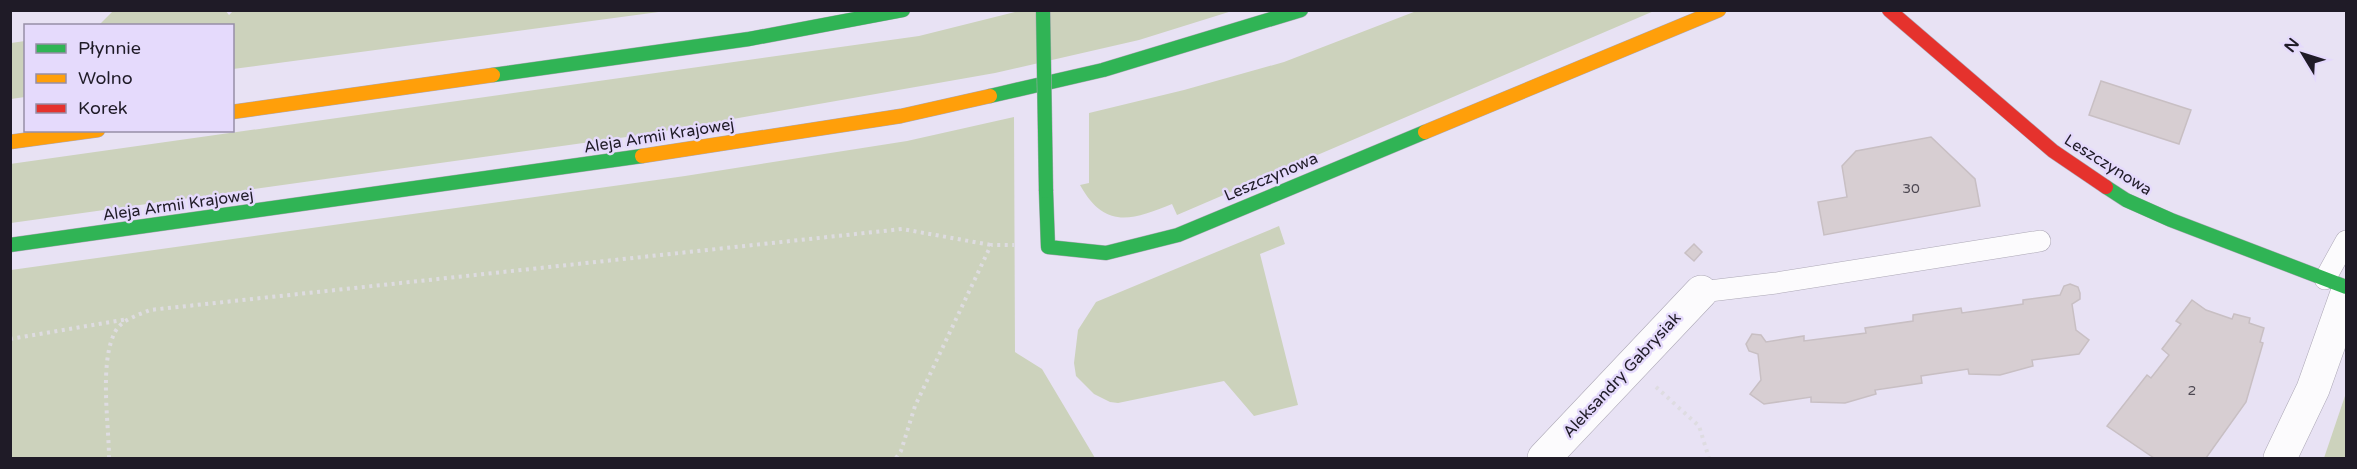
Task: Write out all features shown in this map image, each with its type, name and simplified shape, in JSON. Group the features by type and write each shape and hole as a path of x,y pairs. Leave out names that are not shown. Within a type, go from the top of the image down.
{"main road":[{"path":"234,112 749,39 903,10"},
{"path":"1043,10 1048,247"},
{"name":"Aleja Armii Krajowej","path":"10,245 528,173 901,116 1103,70 1301,10"},
{"name":"Leszczynowa","path":"1048,247 1106,253 1178,235 1719,10"},
{"name":"Leszczynowa","path":"1889,10 2053,151 2126,200 2336,287 2346,286"},
{"path":"10,142 83,132"}],"street":[{"path":"2280,459 2313,389 2336,287"},
{"name":"Aleksandry Gabrysiak","path":"1544,459 1701,292"}],"lane":[{"path":"1701,292 1776,283 2040,241"},
{"path":"2336,287 2346,241"}],"path":[{"path":"10,339 129,319 150,310 902,229 991,245 1048,247"},
{"path":"896,459 901,451 915,406 991,245"},
{"path":"109,459 107,364 115,332 129,319"},
{"path":"1632,364 1699,426 1709,459"}],"green space":[{"path":"114,10 225,10 229,15 234,10 666,11 234,69 234,24 100,24"},
{"path":"1419,10 1654,11 1177,215 1172,204 1132,217 1110,215 1099,209 1089,199 1080,185 1089,183 1089,113 1284,62"},
{"path":"1019,11 1232,11 1139,40 995,73 648,134 11,223 10,164 919,36"},
{"path":"24,41 24,97 11,99 11,43"},
{"path":"1014,117 1015,352 1042,369 1095,458 11,458 11,270 685,176 907,141"},
{"path":"1279,226 1285,244 1260,254 1298,405 1254,416 1224,381 1118,403 1110,402 1094,394 1076,376 1074,363 1078,330 1096,302"},
{"path":"2346,393 2346,458 2324,458"}],"building":[{"path":"2101,81 2191,110 2179,144 2089,115"},
{"path":"1931,137 1975,179 1980,206 1824,235 1818,202 1847,197 1842,166 1856,151"},
{"path":"1694,244 1702,252 1694,261 1685,253"},
{"path":"2070,284 2078,287 2080,293 2080,299 2072,304 2076,330 2089,340 2079,354 2032,360 2033,366 2000,375 1969,374 1968,369 1921,376 1922,383 1875,390 1876,394 1845,403 1811,402 1811,397 1764,404 1750,394 1761,380 1758,354 1749,351 1746,344 1752,334 1761,335 1766,342 1804,336 1804,341 1866,333 1865,328 1913,321 1913,315 1961,308 1962,313 2023,304 2023,300 2060,295 2064,286"},
{"path":"2192,300 2206,310 2232,319 2234,314 2250,318 2249,323 2264,328 2260,342 2263,343 2246,402 2206,458 2154,458 2107,426 2147,375 2151,378 2169,355 2162,349 2181,324 2176,321"}],"traffic: fast":[{"path":"493,75 749,39 903,10"},
{"path":"1043,10 1046,191"},
{"path":"990,96 1103,70 1301,10"},
{"path":"1046,191 1048,247 1106,253 1178,235 1425,132"},
{"path":"10,245 642,156"},
{"path":"2106,187 2126,200 2171,220 2346,287"}],"traffic: slow":[{"path":"1425,132 1719,10"},
{"path":"234,112 493,75"},
{"path":"642,156 901,116 990,96"},
{"path":"10,142 83,132"}],"traffic: jam":[{"path":"1889,10 2053,151 2106,187"}]}
